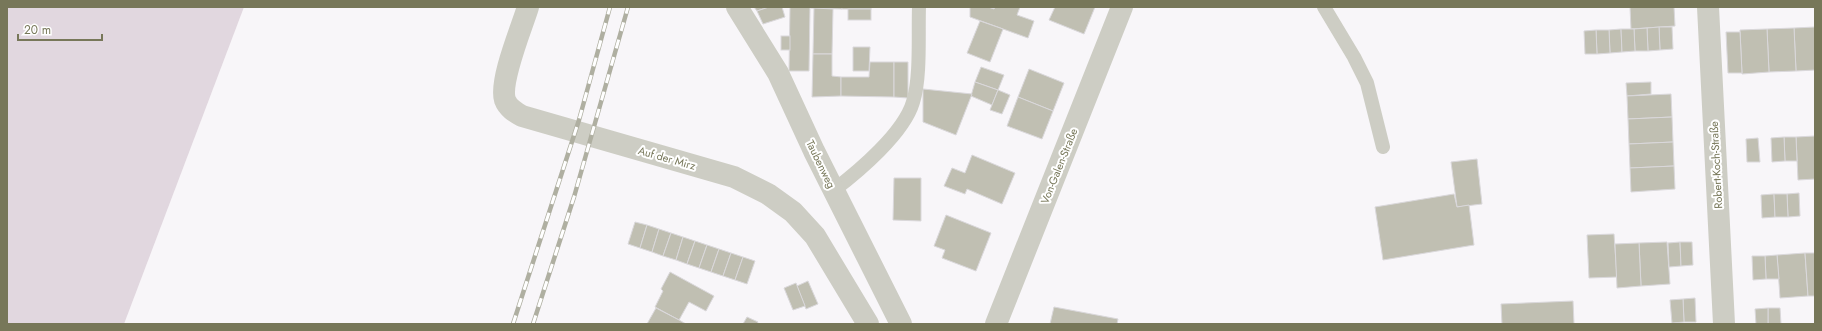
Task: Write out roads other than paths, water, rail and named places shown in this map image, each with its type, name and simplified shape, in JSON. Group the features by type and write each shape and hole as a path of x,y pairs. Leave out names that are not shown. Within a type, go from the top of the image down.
{"street":[{"name":"Auf der Mirz","path":"528,7 503,90 505,101 512,111 522,116 734,177 768,194 793,212 815,236 868,324"},
{"name":"Taubenweg","path":"737,7 778,73 901,324"},
{"name":"Von-Galen-Straße","path":"996,324 1122,7"},
{"name":"Robert-Koch-Straße","path":"1708,7 1724,324"}],"lane":[{"path":"834,190 862,169 898,129 909,113 914,102 916,84 919,7"},
{"path":"1324,7 1354,57 1367,83 1383,147"}],"railway":[{"path":"513,324 579,120 610,7"},
{"path":"533,324 574,197 628,7"}]}
